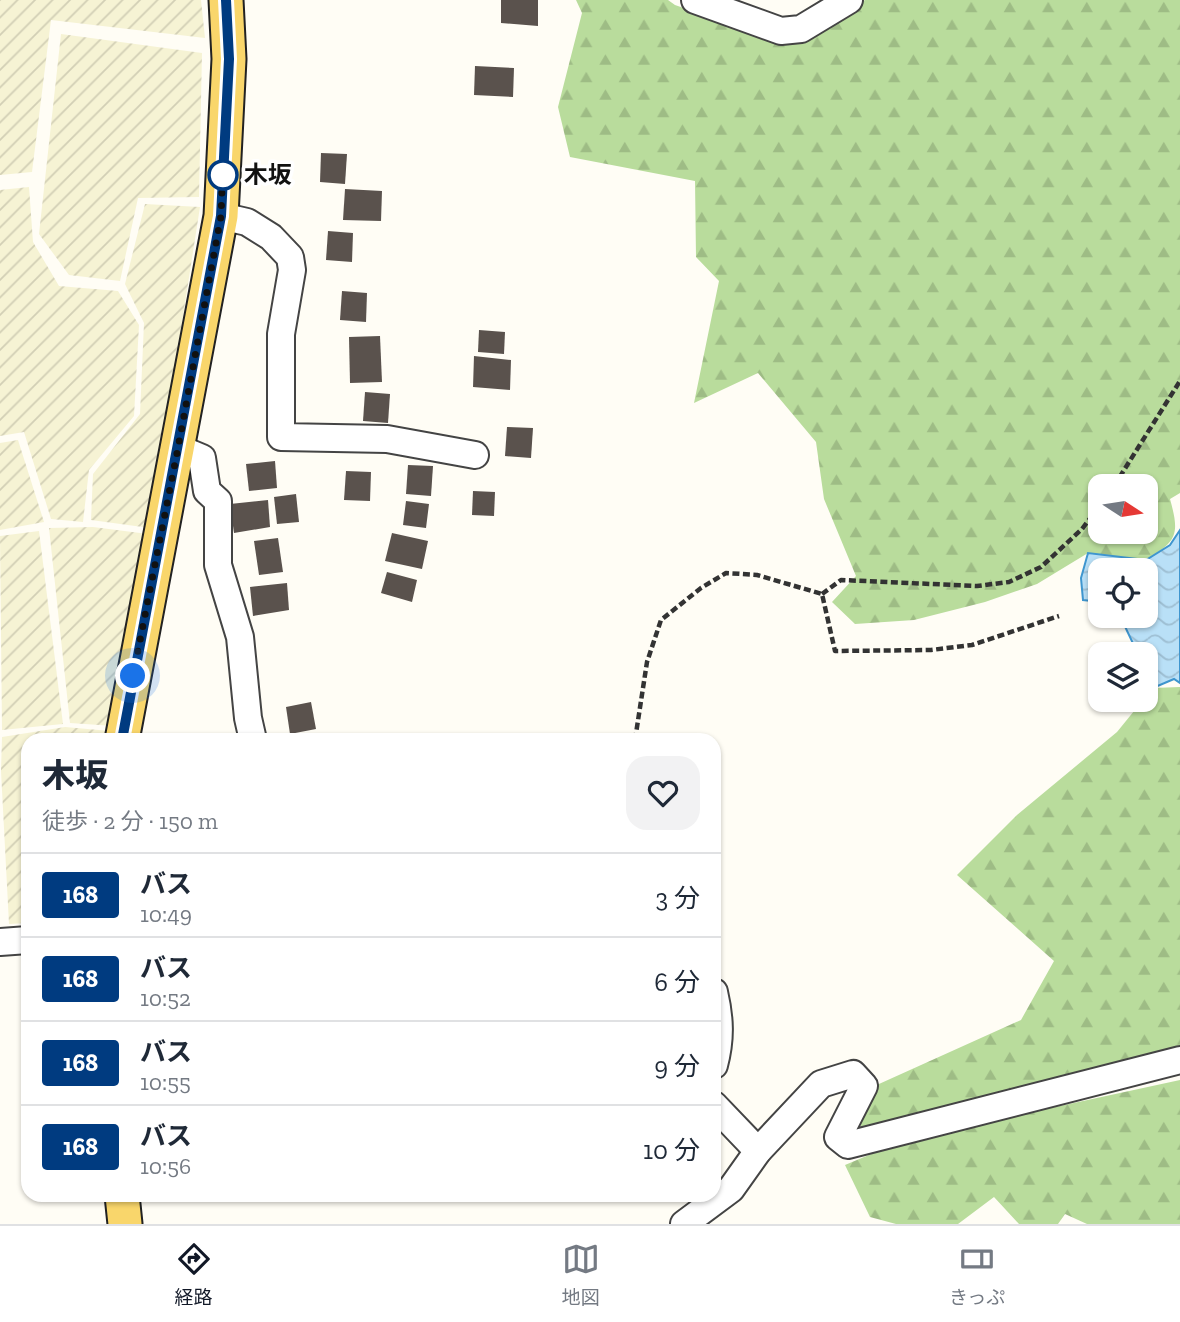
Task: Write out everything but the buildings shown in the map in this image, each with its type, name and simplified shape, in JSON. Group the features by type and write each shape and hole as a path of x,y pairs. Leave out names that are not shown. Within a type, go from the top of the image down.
{"main road":[{"path":"122,733 221,216 229,59 226,0"},
{"path":"123,1202 125,1224"}],"street":[{"path":"695,0 781,31 801,29 849,0"},
{"path":"221,216 247,222 271,237 290,257 292,270 281,334 281,437 387,439 475,455"},
{"path":"178,448 202,458 208,491 218,501 218,565 240,637 251,733"},
{"path":"0,942 21,940"},
{"path":"721,1196 731,1189 758,1151 821,1084 853,1074 864,1086 838,1136 848,1145 1180,1060"},
{"path":"721,1112 758,1151"},
{"path":"684,1224 714,1202"}],"path":[{"path":"1122,474 1180,381"},
{"path":"822,594 841,580 977,586 1009,582 1041,567 1088,521"},
{"path":"636,733 647,662 661,620 701,588 726,573 747,574 822,594"},
{"path":"822,594 835,651 931,650 972,645 1059,616"}],"shaded area":[{"path":"0,0 201,0 205,38 51,20 32,172 0,175"},
{"path":"61,34 202,53 199,197 138,198 120,281 69,275 39,234"},
{"path":"29,187 33,242 59,286 118,291 139,325 134,416 89,470 83,522 51,519 24,432 0,436 0,190"},
{"path":"145,204 200,207 150,528 91,520 93,474 140,414 144,323 125,284"},
{"path":"18,440 44,522 0,530 0,443"},
{"path":"93,527 148,534 114,726 70,723 49,528"},
{"path":"39,531 63,724 2,730 0,536"},
{"path":"65,727 110,731 110,733 27,733"},
{"path":"21,734 21,923 9,924 1,771 2,737"}],"green space":[{"path":"576,0 668,0 675,5 773,39 801,43 865,0 1180,0 1180,493 1170,499 1175,529 1170,542 1149,558 1088,553 1037,584 985,602 914,620 855,624 832,602 856,576 824,499 816,442 758,373 694,403 719,281 696,257 695,181 570,157 558,107 582,13"},
{"path":"1180,687 1180,1050 861,1134 859,1093 1021,1020 1054,961 957,875 1017,815 1117,732 1133,712 1158,712 1158,688"},
{"path":"1180,1080 1180,1224 1087,1224 1065,1214 1058,1224 1019,1224 994,1197 958,1224 896,1224 870,1217 845,1165 907,1139"}],"water":[{"path":"1180,530 1180,683 1174,679 1158,686 1158,642 1132,642 1126,628 1158,628 1158,558 1149,558 1170,545"},
{"path":"1088,553 1129,558 1088,558 1088,601 1083,600 1081,578"}],"bus line":[{"name":"168","path":"122,733 221,216 229,59 226,0"}],"place":[{"name":"木坂","path":"223,175"}],"route":[{"path":"133,676 221,216 223,164 223,175"}]}
